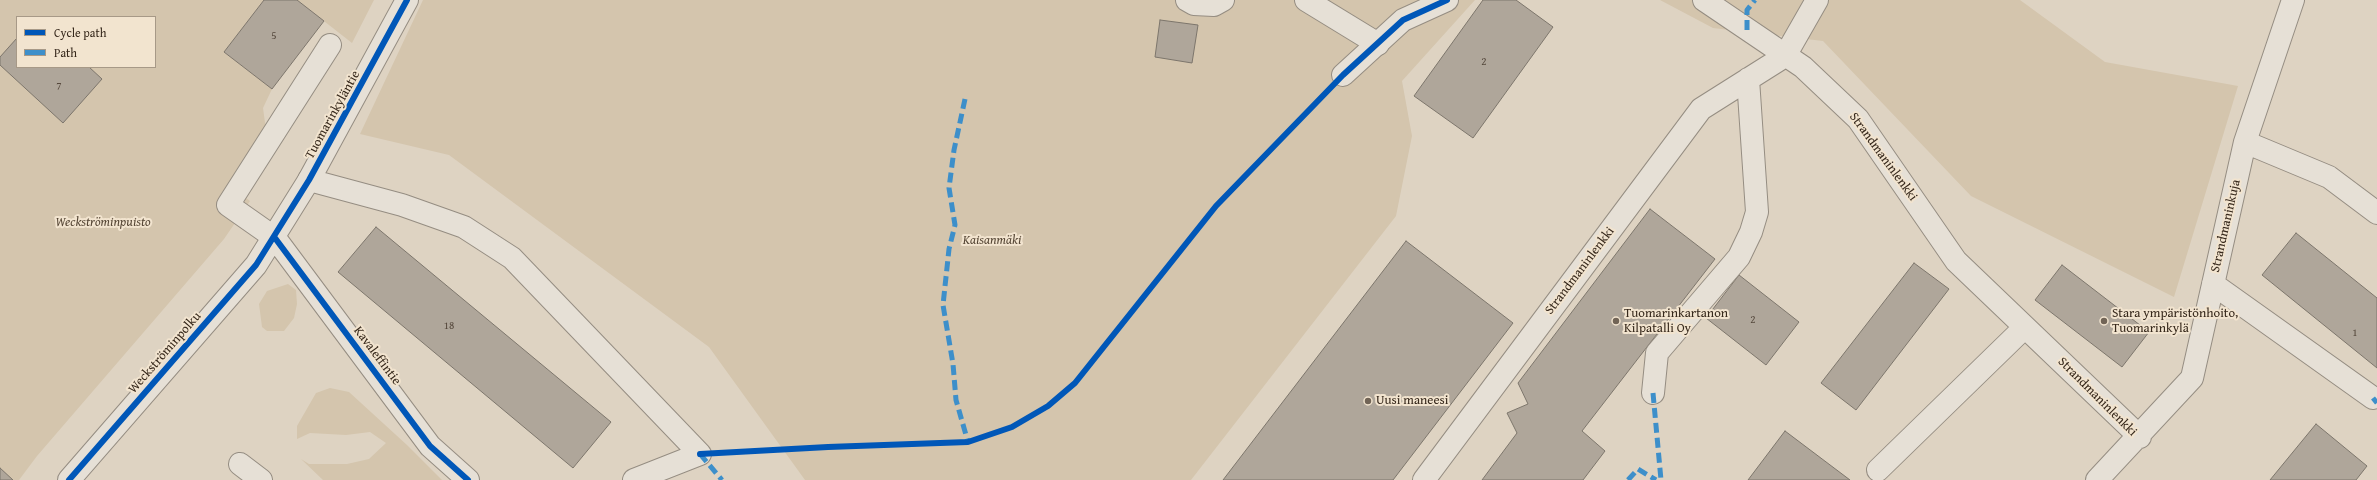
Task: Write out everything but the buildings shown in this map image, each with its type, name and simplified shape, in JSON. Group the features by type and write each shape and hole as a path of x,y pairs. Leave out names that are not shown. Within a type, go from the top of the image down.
{"street":[{"name":"Tuomarinkyläntie","path":"274,238 309,180 407,0"},
{"path":"1187,0 1194,4 1214,5 1223,0"},
{"path":"1306,0 1378,44"},
{"path":"1343,75 1403,20 1447,0"},
{"path":"1704,0 1785,56 1817,0"},
{"name":"Strandmaninkuja","path":"2140,437 2192,378 2245,142 2293,0"},
{"name":"Kavaleffintie","path":"330,45 228,205 274,238 430,446 468,480"},
{"name":"Strandmaninlenkki","path":"1424,480 1701,108 1785,56 1802,67 1858,119 1956,261 2140,437 2097,480"},
{"path":"1653,393 1657,353 1739,256 1751,232 1757,212 1748,79"},
{"path":"2245,142 2329,177 2377,213"},
{"path":"309,180 402,205 464,227 512,258 700,454 634,480"},
{"name":"Weckströminpolku","path":"69,480 256,265 274,238"},
{"path":"2213,284 2373,398"},
{"path":"1878,470 2025,327"},
{"path":"240,464 261,480"}],"green space":[{"name":"Weckströminpuisto","path":"0,0 264,0 224,52 272,89 263,108 266,130 229,186 250,201 224,239 37,456 19,480 0,480"},
{"path":"297,0 374,0 352,43"},
{"name":"Kaisanmäki","path":"423,0 1475,0 1402,81 1412,136 1396,216 1191,480 805,480 709,347 449,155 360,134"},
{"path":"1660,0 2020,0 2105,62 2238,86 2174,297 1971,196 1823,41 1713,28"},
{"path":"288,284 296,290 297,304 294,318 284,331 267,331 262,327 259,304 267,291"},
{"path":"330,388 349,392 407,445 442,480 323,480 301,459 309,464 347,464 369,459 386,443 370,432 346,435 310,433 297,439 297,426 316,393"}],"marked path":[{"path":"1747,30 1747,10 1755,0"},
{"path":"965,99 954,150 949,188 955,225 949,249 943,305 953,364 956,400 968,442"},
{"path":"1653,393 1661,480"},
{"path":"2373,398 2377,403"},
{"path":"700,454 722,480"},
{"path":"1628,480 1638,469 1656,480"}],"cycle path":[{"path":"69,480 256,265 309,180 407,0"},
{"path":"700,454 828,447 968,442 1012,427 1048,406 1075,383 1216,206 1343,75 1403,20 1447,0"},
{"path":"275,238 430,446 468,480"}],"place":[{"name":"Tuomarinkartanon Kilpatalli Oy","path":"1616,321"},
{"name":"Stara ympäristönhoito, Tuomarinkylä","path":"2104,321"},
{"name":"Uusi maneesi","path":"1368,401"}]}
